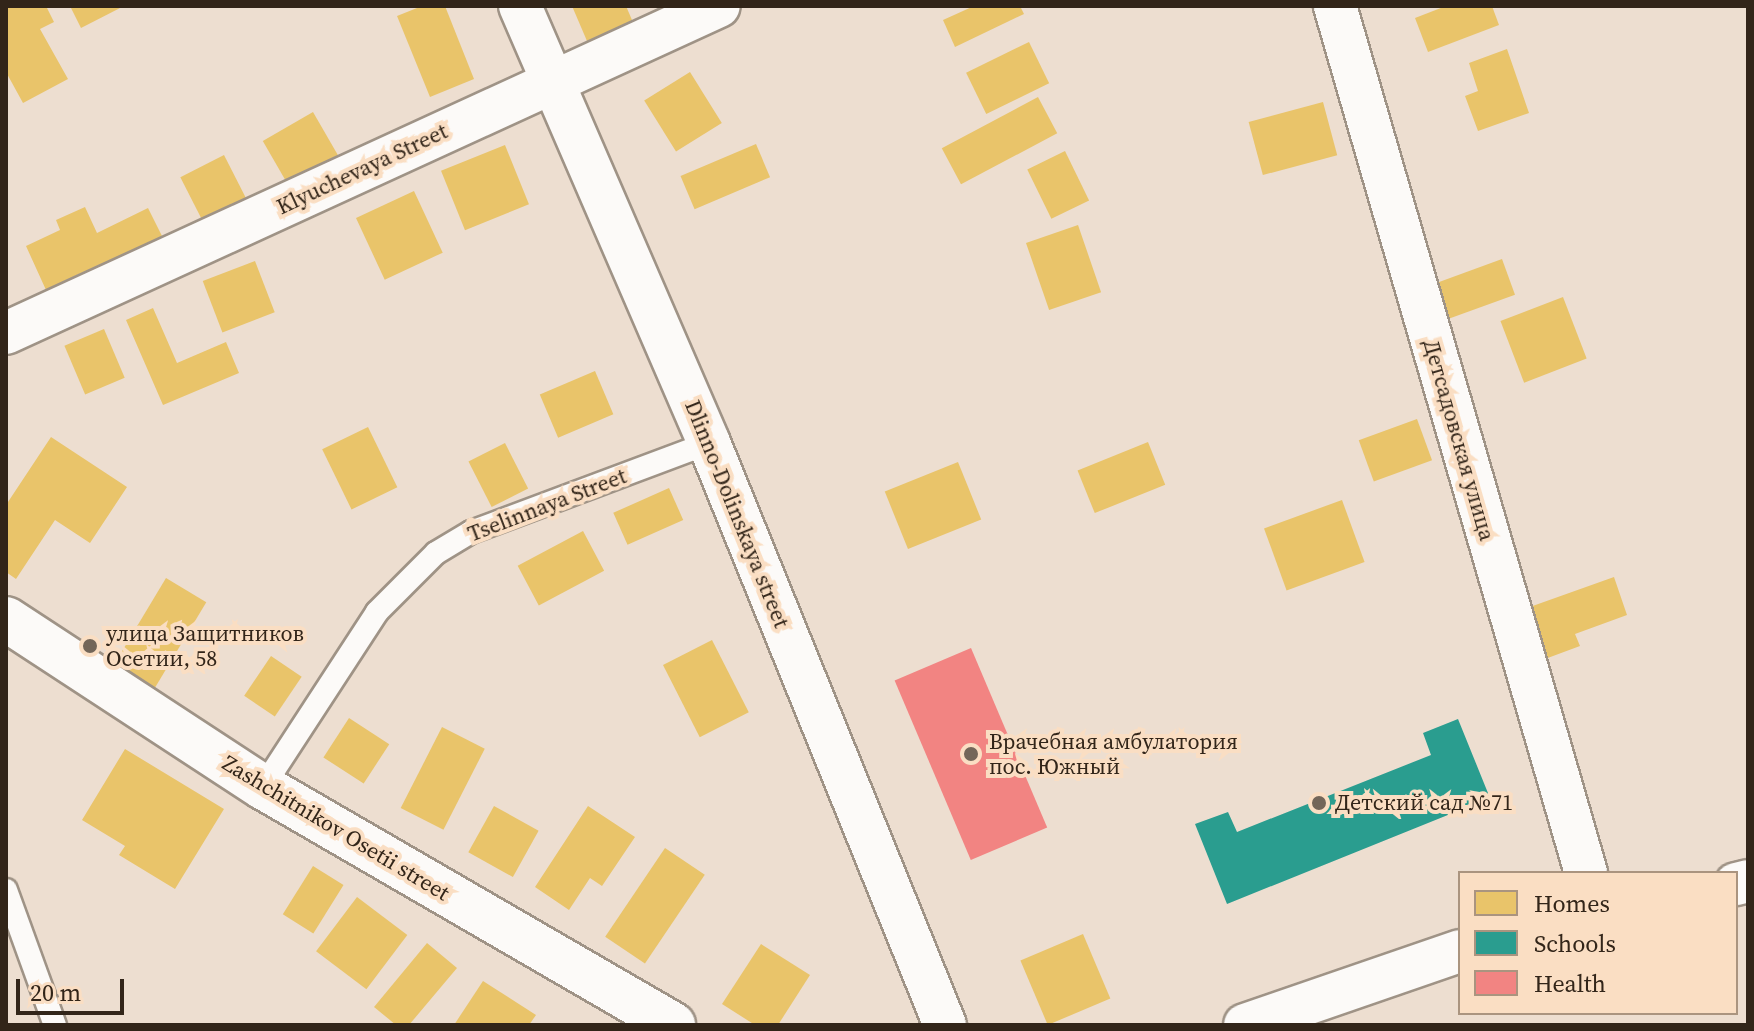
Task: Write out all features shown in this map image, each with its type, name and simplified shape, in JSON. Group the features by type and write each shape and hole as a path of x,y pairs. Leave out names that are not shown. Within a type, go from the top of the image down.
{"street":[{"name":"Dlinno-Dolinskaya street","path":"520,6 709,443 945,1025"},
{"name":"Klyuchevaya Street","path":"6,333 719,6"},
{"name":"Детсадовская улица","path":"1335,6 1585,871"},
{"name":"Zashchitnikov Osetii street","path":"6,619 263,787 673,1025"},
{"path":"1245,1025 1458,952"}],"lane":[{"name":"Tselinnaya Street","path":"263,787 377,612 436,553 471,532 709,443"},
{"path":"6,890 55,1025"}],"building: Homes":[{"path":"6,6 46,6 54,22 40,29 68,79 23,103 6,72"},
{"path":"70,6 124,6 81,28"},
{"path":"422,6 445,6 474,79 430,97 397,16"},
{"path":"572,6 626,6 635,27 590,48"},
{"path":"974,6 1020,6 1024,14 955,47 943,20"},
{"path":"1446,6 1492,6 1499,25 1428,52 1415,18"},
{"path":"1029,42 1049,83 986,114 966,73"},
{"path":"1507,49 1529,113 1478,131 1465,96 1478,91 1469,63"},
{"path":"690,72 722,123 676,151 644,101"},
{"path":"1038,97 1057,133 961,184 942,148"},
{"path":"1323,102 1337,155 1263,175 1249,122"},
{"path":"313,112 340,159 290,188 263,141"},
{"path":"756,144 770,177 695,209 681,176"},
{"path":"505,145 529,204 465,230 441,171"},
{"path":"1065,151 1089,200 1051,219 1027,169"},
{"path":"224,155 246,198 202,220 180,177"},
{"path":"414,191 443,253 385,280 356,218"},
{"path":"85,207 97,233 148,208 165,242 87,280 81,273 46,290 26,246 60,230 56,220"},
{"path":"1078,225 1101,292 1049,310 1026,243"},
{"path":"1502,259 1515,295 1447,319 1434,284"},
{"path":"255,261 275,312 222,332 203,281"},
{"path":"1563,297 1587,359 1524,383 1500,321"},
{"path":"153,308 177,363 226,342 239,373 163,405 126,320"},
{"path":"104,329 125,378 85,395 64,346"},
{"path":"595,371 613,414 558,438 540,394"},
{"path":"1417,419 1432,460 1374,482 1359,440"},
{"path":"368,427 397,487 352,510 322,449"},
{"path":"51,437 127,487 90,543 55,520 16,579 6,572 6,505"},
{"path":"1148,442 1165,485 1095,513 1078,470"},
{"path":"505,443 528,488 492,507 468,462"},
{"path":"958,462 981,519 908,549 885,492"},
{"path":"669,488 683,520 628,545 613,513"},
{"path":"1342,500 1365,562 1287,590 1264,528"},
{"path":"583,531 604,571 539,605 518,566"},
{"path":"1614,577 1627,615 1575,634 1580,646 1545,659 1527,608"},
{"path":"166,578 206,602 154,690 113,665"},
{"path":"712,640 749,712 700,737 663,665"},
{"path":"271,656 302,677 275,716 244,696"},
{"path":"349,718 389,744 364,784 323,757"},
{"path":"442,727 485,749 443,830 401,808"},
{"path":"125,749 224,809 175,889 119,855 125,846 82,820"},
{"path":"494,806 539,831 513,877 468,852"},
{"path":"588,806 635,837 602,886 590,878 569,910 535,887"},
{"path":"665,848 705,875 645,964 605,937"},
{"path":"313,866 344,885 313,933 283,914"},
{"path":"357,897 407,935 366,989 316,951"},
{"path":"1083,934 1110,998 1048,1025 1020,961"},
{"path":"427,943 457,968 409,1025 396,1025 374,1007"},
{"path":"761,944 810,975 778,1025 755,1025 722,1004"},
{"path":"483,981 536,1015 529,1025 454,1025"}],"building: Schools":[{"name":"Детский сад №71","path":"1458,719 1490,798 1227,904 1195,824 1228,812 1237,832 1431,755 1423,733"}],"building: Health":[{"name":"Врачебная амбулатория пос. Южный","path":"971,648 1047,827 971,860 895,680"}],"place":[{"name":"улица Защитников Осетии, 58","path":"90,646"},
{"name":"Врачебная амбулатория пос. Южный","path":"971,754"},
{"name":"Детский сад №71","path":"1319,803"}]}
